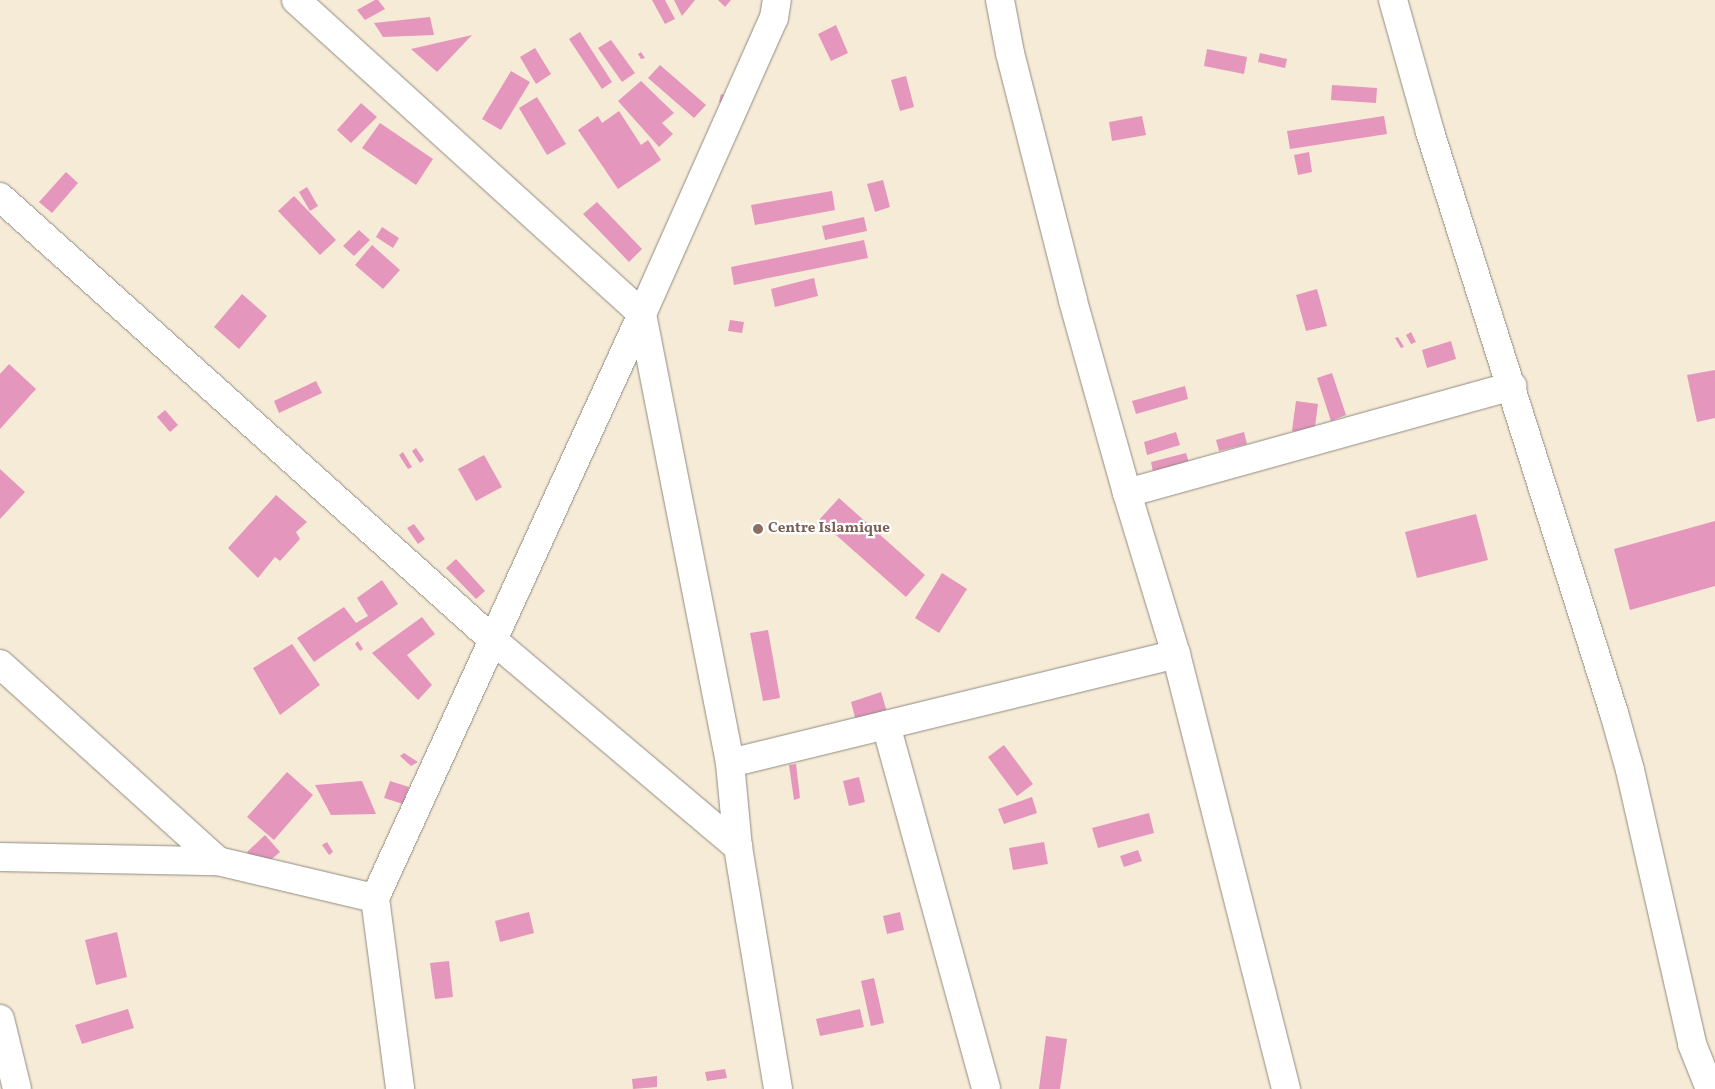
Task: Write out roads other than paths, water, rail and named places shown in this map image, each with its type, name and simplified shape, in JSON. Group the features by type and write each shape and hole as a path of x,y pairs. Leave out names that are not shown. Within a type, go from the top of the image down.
{"street":[{"path":"296,0 642,314 730,763 738,847 778,1089"},
{"path":"400,1089 375,898 642,314 774,18 777,0"},
{"path":"1000,0 1010,53 1073,301 1127,493 1176,654 1286,1089"},
{"path":"1394,0 1430,132 1614,713 1630,770 1692,1044 1710,1089"},
{"path":"0,197 492,640 738,847"},
{"path":"1127,493 1512,386"},
{"path":"730,763 1176,654"},
{"path":"0,664 218,861"},
{"path":"886,725 986,1089"},
{"path":"0,857 218,861 375,898"},
{"path":"0,1019 18,1089"}],"place":[{"name":"Centre Islamique","path":"758,529"}]}
